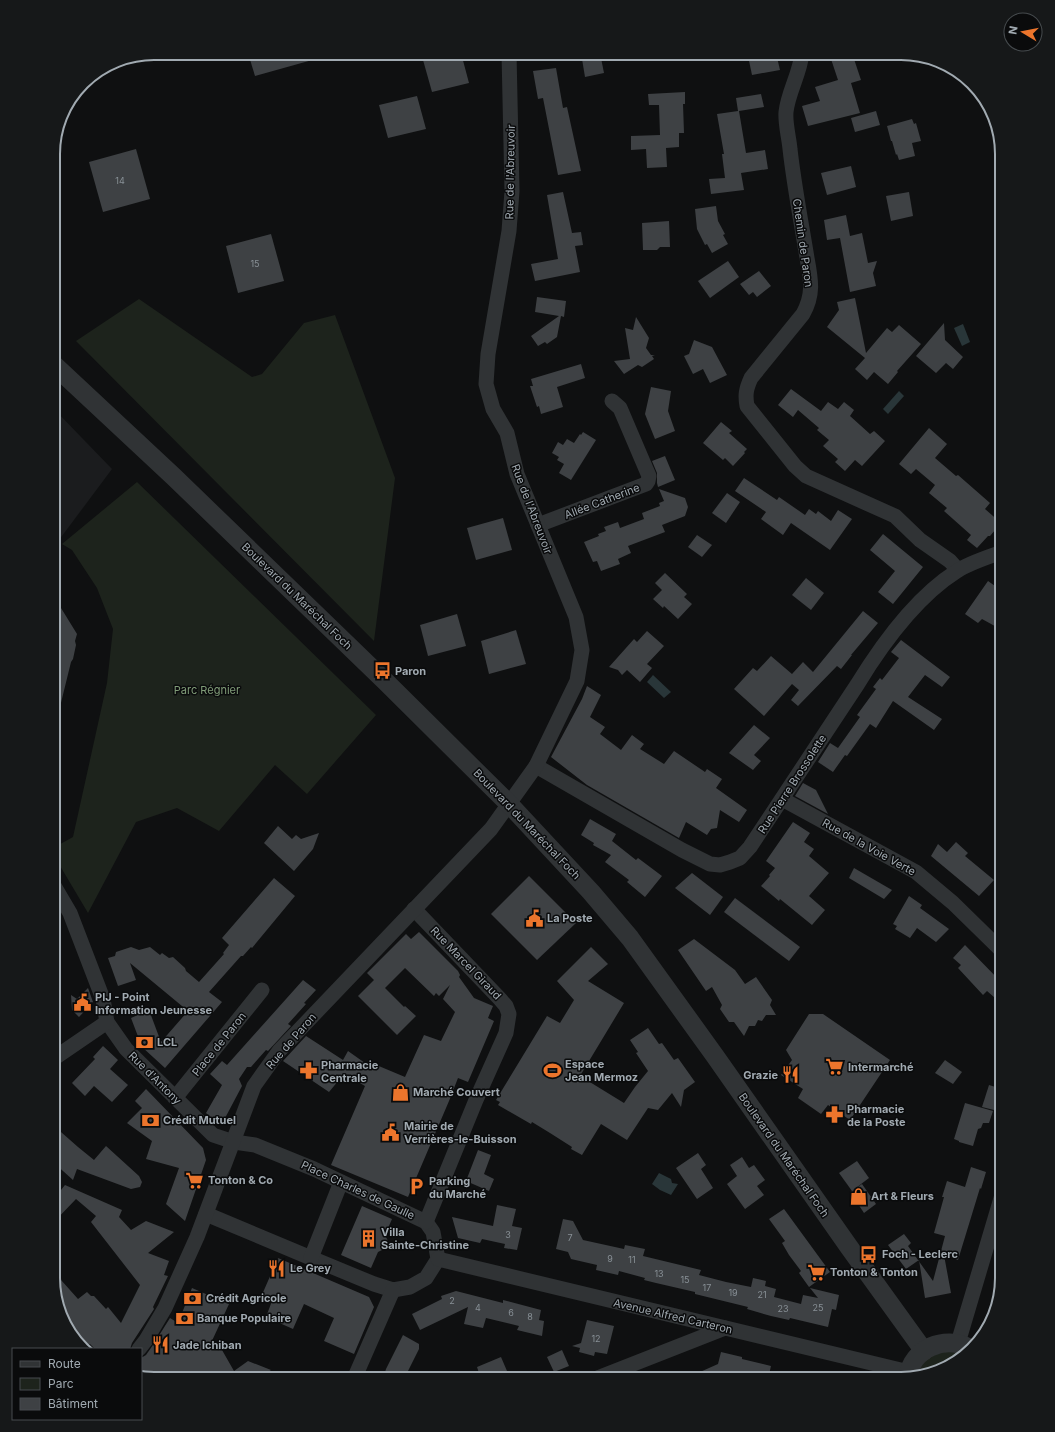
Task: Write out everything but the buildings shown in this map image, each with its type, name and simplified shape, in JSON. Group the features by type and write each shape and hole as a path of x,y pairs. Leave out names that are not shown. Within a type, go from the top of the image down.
{"street":[{"name":"Rue de l'Abreuvoir","path":"509,60 512,191 509,231 488,354 486,384 493,409 506,433 517,474 576,617 582,650 577,681 536,766 509,804"},
{"name":"Chemin de Paron","path":"801,60 787,104 786,114 792,168 809,270 811,288 809,303 803,314 751,378 746,389 745,397 747,406 795,466 806,476 895,516 920,540 950,561 958,570"},
{"name":"Boulevard du Maréchal Foch","path":"60,371 174,477 386,682 509,804 591,892 630,938 924,1351"},
{"name":"Allée Catherine","path":"538,525 646,484 648,481 649,476 620,408 612,401"},
{"name":"Rue Pierre Brossolette","path":"536,766 682,850 710,864 725,863 740,858 750,847 871,662 909,612 936,586 958,570 995,555"},
{"name":"Rue de la Voie Verte","path":"782,799 916,872 953,903 995,944"},
{"name":"Rue de Paron","path":"140,1348 165,1308 183,1269 234,1142 254,1086 279,1051 491,829 509,804"},
{"name":"Rue d'Antony","path":"60,896 70,913 103,999 107,1022 126,1049 213,1135 234,1142"},
{"name":"Rue Marcel Giraud","path":"414,909 506,1006 509,1014 506,1033 476,1100 426,1222"},
{"name":"Place de Paron","path":"175,1098 262,990"},
{"path":"60,1054 107,1022"},
{"name":"Place Charles de Gaulle","path":"234,1142 255,1145 342,1182 426,1222 432,1232 438,1259"},
{"path":"311,1258 342,1182"},
{"path":"206,1214 374,1284 393,1290 410,1287 426,1278 438,1259"},
{"path":"910,1371 915,1360 924,1351 934,1345 946,1342 964,1346 995,1223"},
{"name":"Avenue Alfred Carteron","path":"438,1259 725,1328 897,1372"},
{"path":"357,1372 393,1290"},
{"path":"613,1372 725,1328"}],"shaded area":[{"path":"963,324 970,342 962,346 954,328"},
{"path":"899,391 904,396 888,414 883,409"},
{"path":"60,415 112,469 60,539"},
{"path":"653,675 671,692 664,698 647,682"},
{"path":"659,1173 671,1179 672,1183 678,1184 671,1195 652,1184"}],"green space":[{"path":"139,299 252,377 262,374 304,323 335,315 395,478 374,641 76,341"},
{"name":"Parc Régnier","path":"137,482 376,715 307,794 275,765 219,831 177,808 136,822 88,913 60,866 60,844 73,837 107,683 113,629 97,588 72,550 62,544"},
{"path":"952,1351 958,1353 937,1365 919,1370 930,1357 940,1353"}],"place":[{"name":"Paron","path":"382,671"},
{"name":"La Poste","path":"534,918"},
{"name":"PIJ - Point Information Jeunesse","path":"82,1003"},
{"name":"LCL","path":"144,1042"},
{"name":"Intermarché","path":"835,1067"},
{"name":"Espace Jean Mermoz","path":"552,1070"},
{"name":"Pharmacie Centrale","path":"308,1071"},
{"name":"Grazie","path":"791,1075"},
{"name":"Marché Couvert","path":"400,1092"},
{"name":"Pharmacie de la Poste","path":"834,1115"},
{"name":"Crédit Mutuel","path":"150,1120"},
{"name":"Mairie de Verrières-le-Buisson","path":"391,1132"},
{"name":"Tonton & Co","path":"195,1180"},
{"name":"Parking du Marché","path":"416,1187"},
{"name":"Art & Fleurs","path":"858,1196"},
{"name":"Villa Sainte-Christine","path":"368,1238"},
{"name":"Foch - Leclerc","path":"869,1254"},
{"name":"Le Grey","path":"277,1268"},
{"name":"Tonton & Tonton","path":"817,1272"},
{"name":"Crédit Agricole","path":"193,1298"},
{"name":"Banque Populaire","path":"184,1318"},
{"name":"Jade Ichiban","path":"160,1345"}]}
